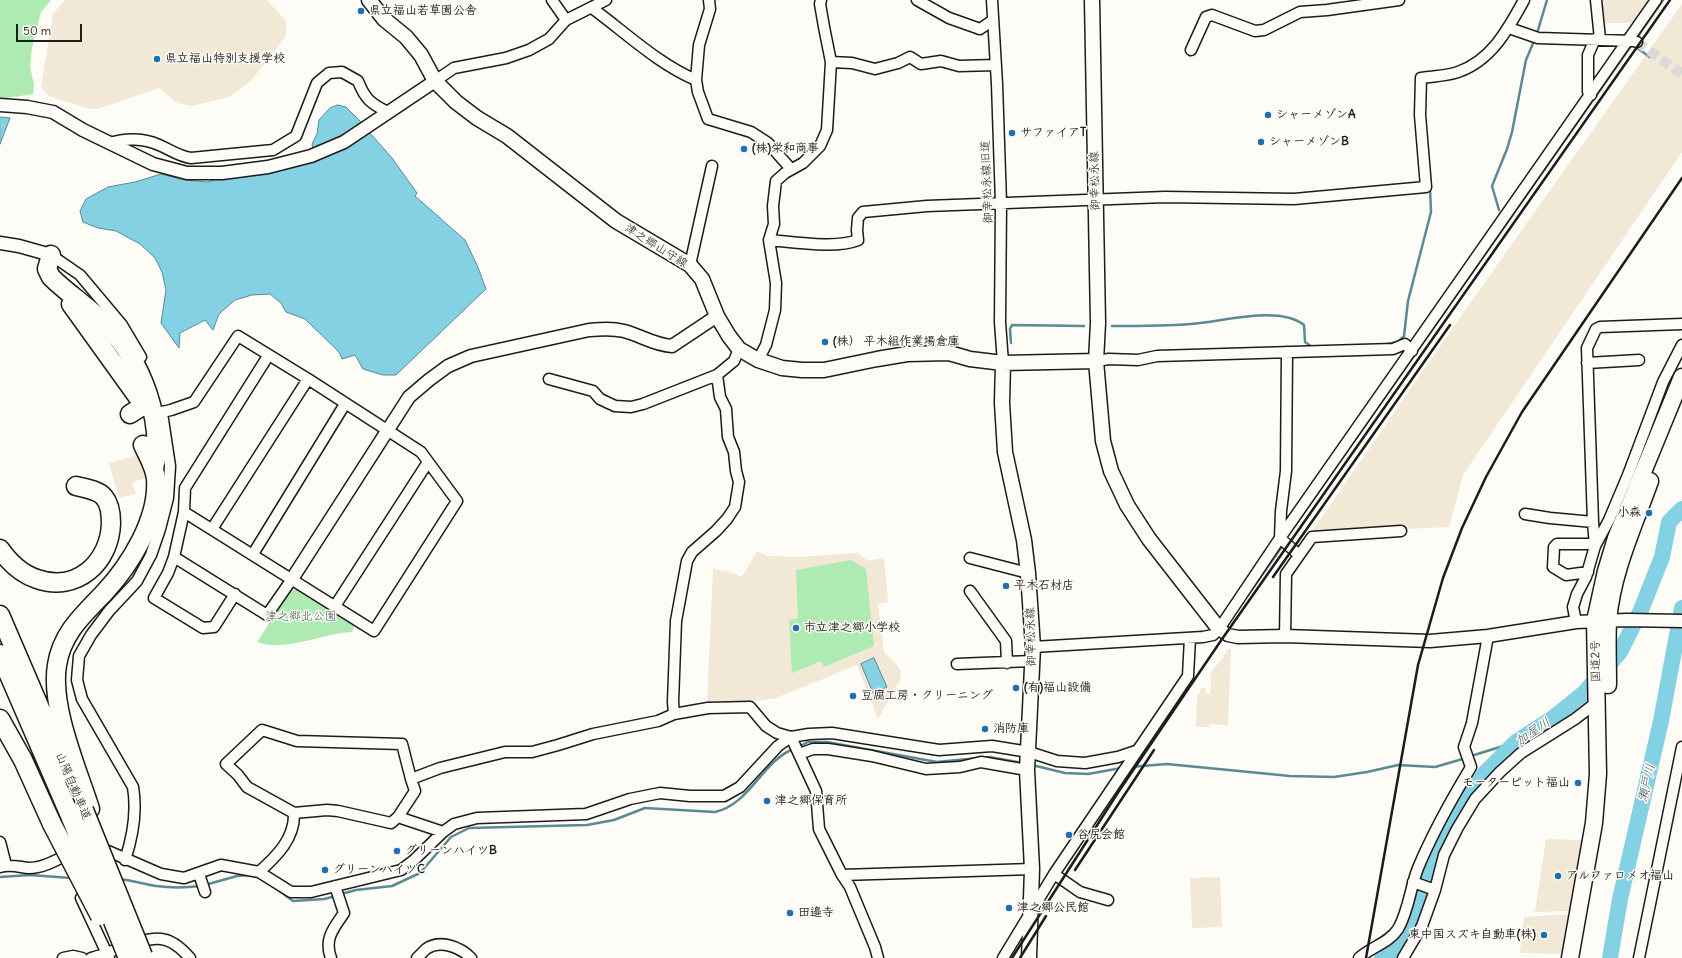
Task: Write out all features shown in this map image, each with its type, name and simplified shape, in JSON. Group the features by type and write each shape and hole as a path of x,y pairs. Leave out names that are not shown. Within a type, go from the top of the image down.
{"highway":[{"path":"51,255 44,271 47,279 73,306 140,400 141,407 130,414"},
{"path":"51,255 47,268 51,277 113,332 128,352 137,369 147,392 154,421 157,446 154,470"},
{"name":"国道2号","path":"1570,958 1594,823 1598,774 1602,621 1606,571 1615,523 1682,377"},
{"name":"国道2号","path":"1602,621 1620,564 1670,426 1682,399"},
{"path":"82,812 57,697 57,665 64,642 70,630 129,562 146,530 154,503 156,479 154,470 143,445"},
{"path":"0,549 14,565 25,574 37,579 50,582 62,582 74,579 89,571 106,550 109,540 111,515 109,505 103,496 91,490 76,486"},
{"name":"山陽自動車道","path":"0,615 82,812 138,957"},
{"name":"山陽自動車道","path":"0,654 82,812 103,858 138,957"},
{"name":"国道2号","path":"1579,958 1604,823 1607,778 1600,692"},
{"path":"0,719 23,760 52,824 108,933 112,957"}],"main road":[{"name":"津之郷山守線","path":"369,0 384,19 406,37 421,55 435,81 456,102 477,118 507,136 616,221 690,265 702,280 718,316 729,336 739,349 758,360 782,368 802,370 824,370 907,354 949,353 970,359 1003,363"},
{"name":"御幸松永線","path":"1092,0 1098,323 1096,361 1103,441 1111,471 1127,505 1149,539 1219,629"},
{"path":"1003,363 1096,361"},
{"name":"御幸松永線","path":"1003,363 1002,403 1005,452 1024,540 1028,573 1033,647 1028,762 1032,869 1029,958"}],"street":[{"path":"552,0 566,20"},
{"path":"0,104 26,106 53,112 83,130 153,164 187,173 222,173 268,167 311,156 344,142 454,68 506,58 529,50 548,39 566,20 606,0"},
{"path":"709,0 710,9 699,45 696,80 698,92 708,119 751,132 768,142 791,170"},
{"path":"758,360 766,345 775,310 776,283 769,240 774,224 773,206 776,181 803,163 820,146 827,130 832,62 820,4 822,0"},
{"path":"917,0 949,18 980,29 992,20"},
{"name":"御幸松永線旧道","path":"992,0 1002,203 1000,322 1003,363"},
{"path":"1191,50 1206,17 1212,15 1255,31 1264,30 1300,12 1327,10 1399,0"},
{"path":"769,240 818,244 852,242 858,240 858,218 863,212 927,206 1096,201 1164,197 1294,199 1426,187 1420,115 1421,78 1458,72 1472,66 1486,56 1500,41 1509,28 1524,0"},
{"path":"1591,95 1588,92 1588,55 1597,39 1596,0"},
{"path":"1033,647 1190,638 1213,635 1219,629 1283,541 1412,351 1591,95 1632,41 1656,0"},
{"path":"592,8 665,63 696,80"},
{"path":"1509,28 1538,38 1632,41"},
{"path":"832,62 852,63 875,69 898,63 910,57 921,64 941,61 959,66 996,65"},
{"path":"110,143 121,140 139,140 158,144 179,156 191,158 272,150 296,136 317,83 328,73 342,72 358,81 364,95 377,107 388,112"},
{"path":"690,265 712,166"},
{"path":"0,243 19,246 51,255 80,275 122,325 149,375 162,412 170,466 168,498 160,529 151,555 137,582 109,611 90,635 79,656 78,680 82,699 133,787 135,800 131,842 125,860"},
{"path":"174,557 267,615 409,397 448,366 471,356 589,330 607,328 625,331 664,346 672,346 718,316"},
{"path":"1576,622 1574,607 1577,594 1588,572 1595,546 1587,348 1596,330 1600,327 1682,324"},
{"path":"162,412 194,402 238,336 268,356 308,379 420,452 458,501 374,631 292,578 184,512"},
{"path":"1096,361 1109,359 1138,360 1157,356 1393,349 1405,344 1412,351"},
{"path":"1595,546 1615,523 1664,382 1682,345"},
{"path":"550,379 593,391 600,399 615,406 631,407 643,404 717,375 734,360 739,349"},
{"path":"1287,352 1286,472 1281,511 1283,541 1299,555"},
{"path":"235,594 214,627 203,628 154,598 168,573 174,557 184,512 185,488 268,356"},
{"path":"1587,363 1639,360"},
{"path":"674,714 673,702 676,621 687,561 692,552 716,531 727,518 734,507 739,482 734,452 728,437 726,409 720,396 717,375"},
{"path":"212,529 308,379"},
{"path":"253,554 345,404"},
{"path":"335,606 428,462"},
{"path":"1525,514 1593,522"},
{"path":"1285,636 1286,574 1312,537 1401,531"},
{"path":"1588,572 1566,574 1553,567 1554,547 1558,544 1590,544 1595,546"},
{"path":"970,558 1028,573"},
{"path":"970,591 1006,641 1007,663"},
{"path":"1219,629 1238,637 1285,636 1430,641 1488,636 1576,622 1626,620 1682,621"},
{"path":"1359,958 1390,938 1398,929 1406,911 1432,836 1448,804 1471,767 1464,747 1472,723 1488,636"},
{"path":"1003,958 1054,874 1188,676 1190,638"},
{"path":"957,664 1032,661"},
{"path":"1403,958 1422,926 1444,855 1457,829 1475,799 1500,772 1521,753 1575,719 1600,692"},
{"path":"411,779 440,768 505,752 532,752 558,746 593,734 658,721 674,714 708,708 750,707 766,726 777,734 791,737 832,732 938,750 992,746 1028,762"},
{"path":"262,730 297,741 402,744 411,779 415,791 398,817 391,823 338,811 327,810 294,813 247,787 238,775 226,764 262,730"},
{"path":"791,737 816,791 819,829 842,875 850,887 875,946 878,958"},
{"path":"0,842 3,866 30,868 48,864 78,850 108,851 125,860 161,874 184,878 221,865 259,872 291,892 310,892 400,870 413,861 443,832 454,824 477,818 586,814 630,799 660,793 690,796 724,796 740,787 778,746 791,737"},
{"path":"872,756 874,740"},
{"path":"1639,958 1682,747"},
{"path":"799,754 813,749 828,749 872,756 926,769 960,767 981,762 1056,761 1086,763 1118,757 1136,751"},
{"path":"259,872 284,846 295,825 294,813"},
{"path":"398,817 443,832"},
{"path":"63,857 112,957"},
{"path":"842,875 1032,869"},
{"path":"199,874 205,892"},
{"path":"1054,874 1080,892 1108,900"},
{"path":"1415,882 1433,889"},
{"path":"331,958 327,949 328,942 334,928 344,914 335,886"},
{"path":"91,958 112,957 146,940 162,939 175,944 190,958"},
{"path":"417,958 428,948 442,945 454,946 463,950 471,958"},
{"path":"63,958 73,956 82,958"}],"shaded area":[{"name":"県立福山特別支援学校","path":"65,0 267,0 286,21 286,36 251,81 229,97 192,106 177,103 159,88 97,109 86,108 49,96 41,87 53,14"},
{"path":"1598,0 1652,0 1635,23 1600,23"},
{"path":"1682,4 1682,152 1463,475 1449,527 1311,533 1454,326"},
{"path":"140,454 147,478 132,482 136,494 119,498 109,463"},
{"name":"市立津之郷小学校","path":"757,551 767,556 799,557 857,553 868,561 884,558 888,602 878,604 884,652 897,665 901,672 900,680 878,719 857,665 776,698 731,704 707,705 713,569 731,572 742,577"},
{"path":"1228,649 1231,649 1228,725 1210,724 1209,727 1196,727 1197,695 1200,693 1201,688 1206,688 1206,694 1210,694 1210,706 1211,672"},
{"name":"アルファロメオ福山","path":"1546,839 1582,840 1570,911 1535,912"},
{"path":"1220,877 1222,927 1192,928 1190,878"},
{"name":"東中国スズキ自動車(株)","path":"1571,914 1563,954 1520,953 1524,917"}],"green space":[{"path":"0,0 51,0 41,12 32,48 30,68 34,84 33,94 0,99"},
{"path":"851,560 866,569 874,646 824,667 821,661 792,673 789,620 798,618 796,570"},
{"name":"津之郷北公園","path":"300,588 355,625 352,632 340,633 291,644 268,645 257,642 290,591"}],"water":[{"path":"338,105 346,107 363,124 313,150 312,144 317,134 319,120 330,108"},
{"path":"0,117 10,118 0,144"},
{"path":"370,133 392,158 417,193 415,196 465,240 486,289 396,375 383,375 363,369 355,355 342,359 339,352 305,319 286,312 281,303 270,294 252,295 235,300 219,314 213,330 205,320 180,333 179,348 161,323 166,290 162,272 155,258 140,244 116,231 98,228 83,222 80,211 86,199 108,187 135,182 161,174 184,180 208,182 220,178 285,169 315,161 344,149"},
{"path":"874,658 887,687 873,693 861,664"}],"waterway":[{"path":"1538,30 1547,0"},
{"path":"1636,39 1663,0"},
{"path":"1499,210 1492,186 1507,149 1512,132 1526,60 1534,41"},
{"path":"1294,527 1633,43"},
{"path":"1634,46 1650,57"},
{"path":"1387,344 1398,342 1404,336 1408,301 1431,212 1430,188"},
{"path":"1112,326 1181,325 1250,316 1280,316 1293,319 1304,325 1305,342 1312,347"},
{"path":"1011,343 1010,329 1012,325 1084,326"},
{"name":"加屋川","path":"1382,958 1394,951 1405,935 1441,843 1455,816 1485,773 1516,742 1553,718 1584,693 1620,652 1641,610 1662,557 1669,522 1682,509"},
{"path":"1248,595 1283,545"},
{"name":"瀬戸川","path":"1610,958 1620,899 1661,721 1682,608"},
{"path":"798,747 808,742 827,742 937,762 989,757 1023,763"},
{"path":"1471,756 1516,742"},
{"path":"341,894 356,890 392,886 420,873 451,837 469,828 587,825 614,820 645,808 715,812 727,808 737,801 773,763 782,755 793,749"},
{"path":"1130,767 1167,764 1290,776 1334,777 1398,765 1435,767 1466,758"},
{"path":"1032,765 1065,773 1088,774 1121,768"},
{"path":"0,877 30,875 71,878"},
{"path":"205,885 237,876 251,875"},
{"path":"118,879 162,887 178,888 200,886"},
{"path":"273,886 293,901 324,899 336,896"}],"tunnel":[{"path":"1637,42 1682,74"}],"railway":[{"path":"1012,958 1119,791 1220,642 1670,0"},
{"path":"1366,958 1418,665 1443,578 1462,528 1486,477 1522,412 1682,178"},
{"path":"1273,577 1450,325"},
{"path":"1075,870 1154,750"},
{"path":"1020,958 1046,916"}],"place":[{"name":"県立福山若草園公舎","path":"361,11"},
{"name":"県立福山特別支援学校","path":"157,59"},
{"name":"シャーメゾンA","path":"1268,115"},
{"name":"サファイアT","path":"1012,133"},
{"name":"シャーメゾンB","path":"1261,142"},
{"name":"(株)栄和商事","path":"744,149"},
{"name":"(株） 平木組作業場倉庫","path":"825,342"},
{"name":"小森","path":"1649,513"},
{"name":"平木石材店","path":"1006,586"},
{"name":"市立津之郷小学校","path":"796,628"},
{"name":"(有)福山設備","path":"1016,688"},
{"name":"豆腐工房・クリーニング","path":"853,696"},
{"name":"消防庫","path":"985,729"},
{"name":"モーターピット福山","path":"1578,783"},
{"name":"津之郷保育所","path":"767,801"},
{"name":"谷尻会館","path":"1069,835"},
{"name":"グリーンハイツB","path":"397,851"},
{"name":"グリーンハイツC","path":"325,870"},
{"name":"アルファロメオ福山","path":"1558,876"},
{"name":"津之郷公民館","path":"1009,908"},
{"name":"田邉寺","path":"790,913"},
{"name":"東中国スズキ自動車(株)","path":"1544,935"}]}
